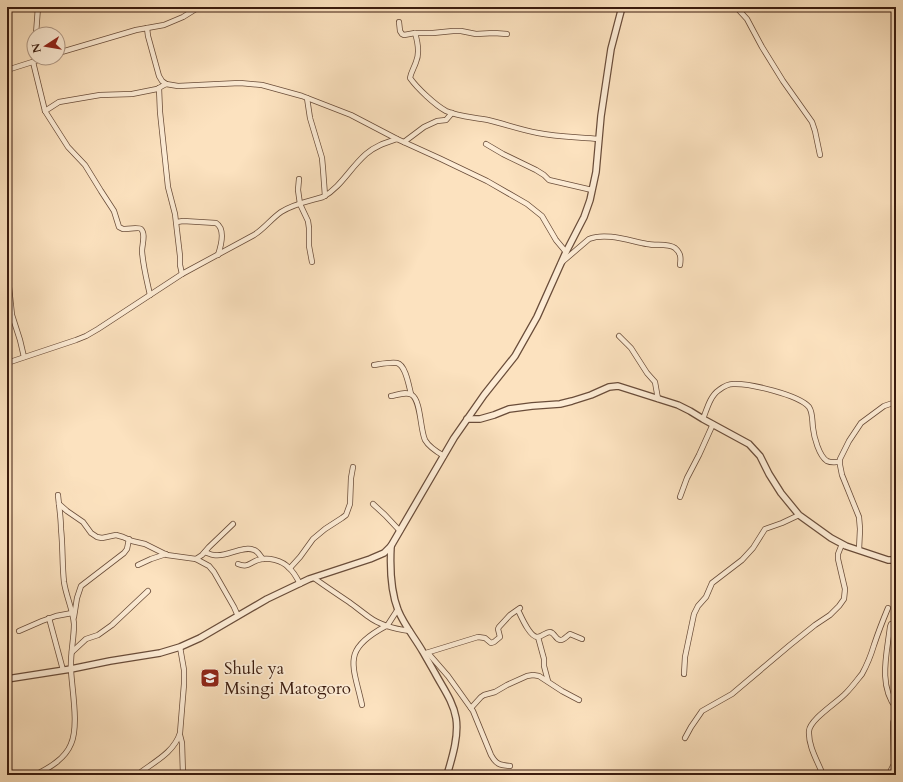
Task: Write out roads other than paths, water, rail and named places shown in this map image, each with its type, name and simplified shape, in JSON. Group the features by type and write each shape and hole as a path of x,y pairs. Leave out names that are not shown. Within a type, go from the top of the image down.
{"street":[{"path":"37,26 38,7"},
{"path":"66,51 104,39 164,25 199,7"},
{"path":"7,679 160,653 180,647 200,638 267,599 314,578 370,559 384,553 391,546 467,420 515,356 537,317 560,264 584,217 590,200 596,172 601,116 611,49 622,7"},
{"path":"736,7 750,23 782,81 812,122 820,155"},
{"path":"399,22 400,31 403,35 453,30 476,34 507,34"},
{"path":"147,28 159,76 166,84 178,86 240,83 262,85 302,96 351,115 397,139 487,180 527,204 542,216 556,240 566,252"},
{"path":"415,33 418,54 417,61 410,78 436,104 446,111 457,115 487,120 539,133 599,138"},
{"path":"7,70 26,63"},
{"path":"36,66 45,111 68,147 85,165 114,211 121,228 139,228 142,230 142,250 150,295"},
{"path":"45,111 59,102 66,100 100,95 132,94 150,91 166,84"},
{"path":"159,88 168,187 177,222 182,274"},
{"path":"307,98 310,118 322,158 325,196"},
{"path":"404,142 424,127 437,121 446,120 452,113"},
{"path":"7,363 86,336 182,274 261,231 286,208 325,196 335,188 365,155 384,143 397,139"},
{"path":"486,144 536,170 550,180 592,190"},
{"path":"299,179 298,190 300,204 308,221 309,246 312,262"},
{"path":"177,222 218,224 221,230 222,244 218,255"},
{"path":"560,264 589,239 593,237 605,237 620,238 649,245 668,245 674,247 680,254 680,265"},
{"path":"7,268 12,315 24,357"},
{"path":"619,336 631,348 654,382 658,398"},
{"path":"374,365 392,363 400,364 405,372 411,394 414,396 419,408 421,426 426,440 431,447 444,456"},
{"path":"703,419 709,403 716,393 729,384 744,384 784,394 808,405 811,411 814,437 823,456 828,461 840,462"},
{"path":"467,420 480,419 509,409 560,404 591,395 612,386 618,386 658,398 690,411 748,444 756,452 781,494 799,515 818,528 846,546 888,560 896,560"},
{"path":"391,396 411,394"},
{"path":"859,550 859,517 842,475 840,462 841,456 861,423 884,406 896,402"},
{"path":"680,497 687,478 713,424"},
{"path":"290,568 313,539 346,515 350,504 353,467"},
{"path":"58,495 64,581 74,618"},
{"path":"59,504 83,522 91,533 97,537 102,538 116,535 122,536 134,542 145,544 166,554 196,559 208,566 214,572 238,616"},
{"path":"373,504 400,531"},
{"path":"684,674 685,656 694,614 698,606 706,597 712,583 742,560 753,548 765,529 799,515"},
{"path":"196,559 202,555 233,524"},
{"path":"35,775 58,761 71,745 74,736 71,669 74,618 77,598 81,586 124,553 127,549 129,540"},
{"path":"685,738 702,711 732,694 790,644 830,615 839,606 843,601 844,594 838,559 838,554 842,544"},
{"path":"391,546 390,559 395,600 398,609 410,631 426,653 448,676 471,708 494,761 502,766 510,766"},
{"path":"205,552 218,555 229,554 241,550 254,550 258,552 263,559"},
{"path":"138,565 166,554"},
{"path":"238,564 246,566 263,559 278,561 290,568 300,584"},
{"path":"314,578 350,602 370,618 386,626 410,631"},
{"path":"72,652 86,639 98,635 112,625 148,591"},
{"path":"822,775 810,743 810,725 846,693 862,673 888,608"},
{"path":"362,705 353,665 355,651 363,641 386,626 398,609"},
{"path":"426,653 478,638 485,638 491,642 494,642 500,637 499,627 510,615 519,609 528,629 532,634 538,637 548,681"},
{"path":"19,632 49,618 72,613"},
{"path":"49,618 63,670"},
{"path":"896,624 891,624 890,627 885,684 892,703 896,708"},
{"path":"538,637 550,632 553,633 560,641 569,634 582,639"},
{"path":"137,775 165,754 178,740 180,733 184,677 180,647"},
{"path":"426,653 450,699 456,719 455,743 447,775"},
{"path":"471,708 484,695 494,692 527,676 533,675 539,676 579,700"},
{"path":"887,775 894,764 892,723 896,713"},
{"path":"180,733 182,743 182,775"}],"place":[{"name":"Shule ya Msingi Matogoro","path":"210,678"}]}
